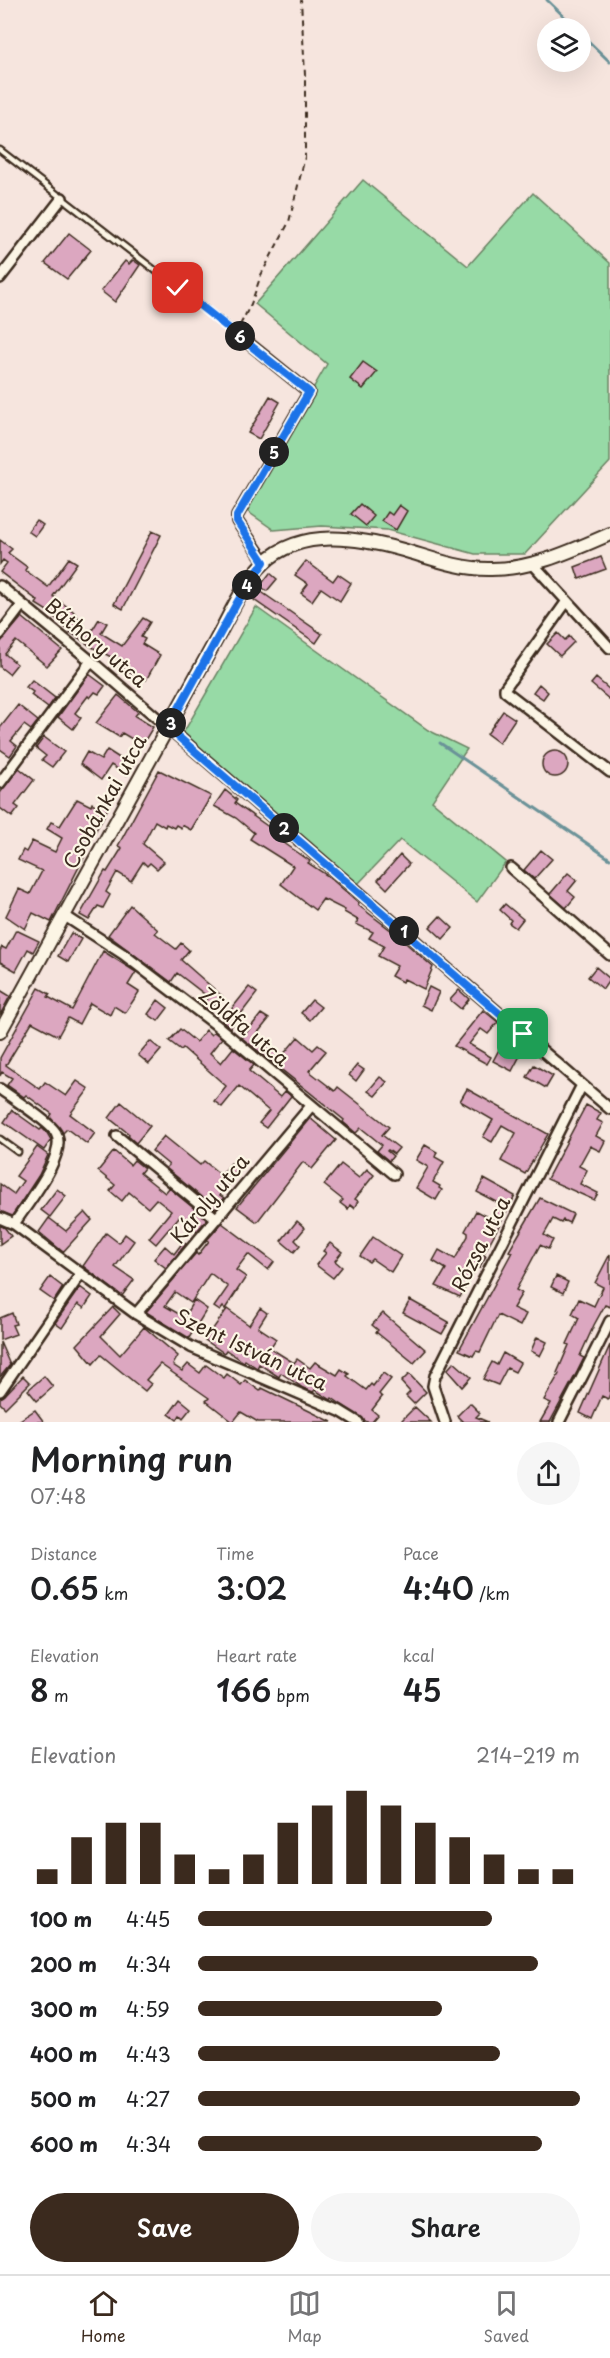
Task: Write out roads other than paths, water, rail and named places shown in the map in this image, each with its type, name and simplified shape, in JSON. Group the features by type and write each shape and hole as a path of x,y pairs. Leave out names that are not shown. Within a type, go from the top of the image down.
{"main road":[{"name":"Csobánkai utca","path":"0,1032 238,601 264,562 295,545 332,538 360,540 388,546 465,567 510,568 533,564 610,534"}],"street":[{"path":"0,278 62,198"},
{"path":"236,333 309,392 237,516 237,521 264,562"},
{"path":"533,564 610,648"},
{"name":"Báthory utca","path":"0,586 91,661 610,1109"},
{"path":"567,601 505,691 610,772"},
{"path":"0,634 22,605"},
{"path":"0,783 91,661"},
{"path":"511,868 610,955"},
{"name":"Zöldfa utca","path":"64,916 123,954 196,1010 394,1174"},
{"name":"Rózsa utca","path":"445,1422 433,1386 435,1377 449,1344 582,1085"},
{"path":"0,1089 54,1130 58,1142 54,1160 14,1224"},
{"name":"Károly utca","path":"135,1314 310,1106"},
{"path":"117,1136 217,1219"},
{"name":"Szent István utca","path":"0,1218 14,1224 135,1314 191,1347 340,1411 358,1422"},
{"path":"0,1391 80,1275"},
{"path":"559,1422 610,1321"}],"lane":[{"path":"0,150 236,333"},
{"path":"0,1139 18,1152"}],"waterway":[{"path":"547,0 566,18"},
{"path":"591,44 610,62"},
{"path":"440,743 610,859"}]}
